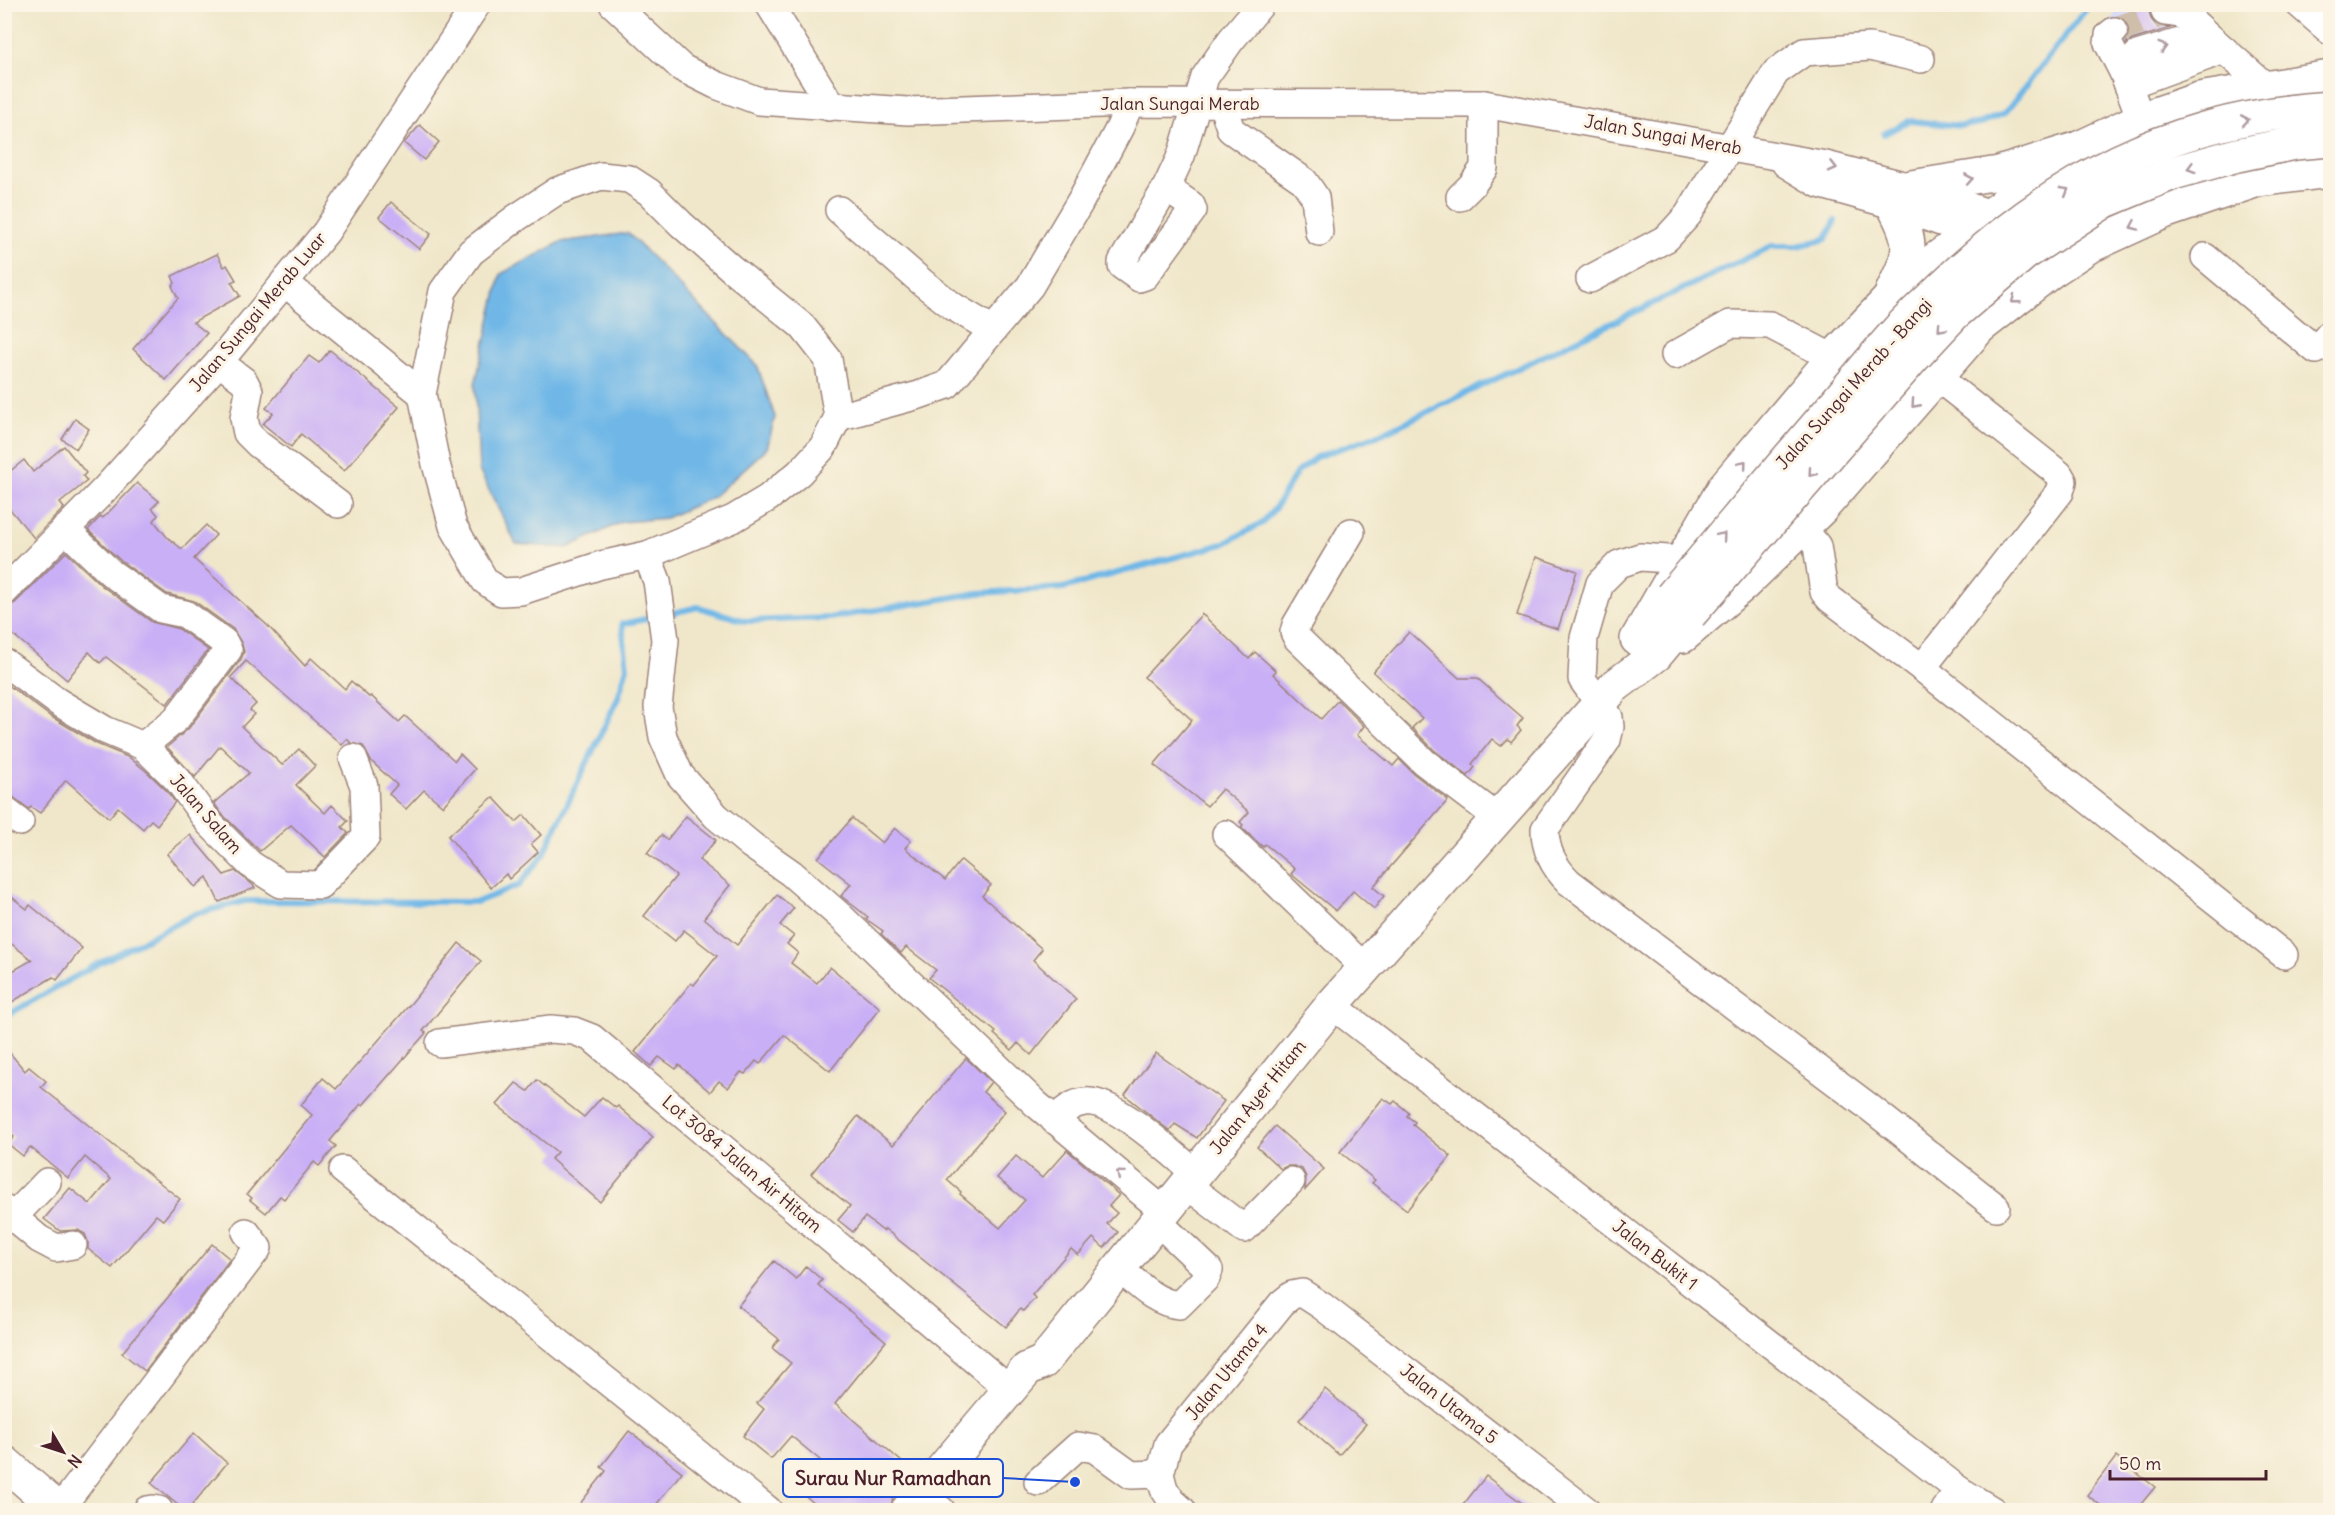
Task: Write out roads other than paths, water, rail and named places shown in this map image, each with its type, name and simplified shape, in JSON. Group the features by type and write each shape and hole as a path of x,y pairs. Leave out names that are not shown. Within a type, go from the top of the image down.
{"main road":[{"path":"1889,299 1904,267 1910,242 1904,225 1902,196 1999,173 2079,148 2141,119 2199,99 2265,86 2331,77"},
{"name":"Jalan Sungai Merab - Bangi","path":"1681,606 1902,326 1968,262 2032,210 2110,164 2166,140 2220,124 2297,110 2331,108"},
{"name":"Jalan Sungai Merab - Bangi","path":"1681,606 1954,314 2024,254 2105,201 2173,173 2237,155 2295,143 2331,140"},
{"path":"1646,647 1682,560 1725,486 1833,358 1889,299 1922,269 2030,181 2079,148"},
{"path":"1646,647 1696,626 1744,584 1822,508 1938,378 1980,327 2050,272 2088,247 2164,213 2258,180 2331,171"},
{"path":"2030,181 2026,205 2036,222 2059,239 2088,247"},
{"path":"1922,269 1956,281 1976,300 1980,327"},
{"name":"Jalan Ayer Hitam","path":"930,1510 1010,1390 1027,1369 1043,1362 1332,1005 1607,695 1681,606"},
{"path":"930,1510 1040,1381 1043,1362"},
{"path":"4,1462 59,1510"}],"street":[{"name":"Jalan Sungai Merab Luar","path":"4,592 105,489 219,362 326,232 477,4"},
{"name":"Jalan Sungai Merab","path":"613,4 682,68 716,85 759,102 908,111 1130,103 1195,105 1484,104 1826,165 1902,196 1981,223 2010,254 2050,272"},
{"path":"769,4 825,95 829,107"},
{"path":"1166,188 1181,156 1205,77 1231,40 1262,4"},
{"path":"2299,4 2331,31"},
{"path":"2165,12 2180,13 2194,22 2265,86"},
{"path":"2114,31 2109,35 2108,43 2126,79 2141,119"},
{"path":"2126,79 2215,42"},
{"path":"1590,279 1667,238 1688,215 1776,72 1804,52 1870,47 1921,59"},
{"path":"838,417 920,395 946,385 1030,286 1080,202 1120,127 1130,103"},
{"path":"1222,104 1231,130 1304,181 1315,197 1319,232"},
{"path":"1460,197 1484,168 1484,104"},
{"path":"601,176 629,179 649,192 681,225 802,326 828,360 838,417 823,447 799,472 768,498 733,519 647,555 601,566 521,591 501,592 485,581 453,526 436,464 422,394 443,291 471,252 557,191 601,176"},
{"path":"839,210 939,295 993,330"},
{"path":"2205,257 2323,342"},
{"path":"284,282 422,394"},
{"path":"1675,355 1730,324 1770,325 1833,358"},
{"path":"219,362 244,381 249,391 244,418 247,433 258,444 338,504"},
{"path":"1922,668 2060,492 2064,481 2059,474 1938,378"},
{"path":"1802,527 1817,546 1824,592 1830,599 1922,668 2284,955"},
{"path":"65,529 111,573 161,609 185,614 224,642 228,650 176,719 143,746"},
{"path":"1351,532 1296,625 1294,632 1297,638 1424,762 1498,818"},
{"path":"647,555 657,581 665,640 658,707 663,737 680,775 716,816 751,845 791,873 840,916 1054,1120 1161,1216 1209,1270 1206,1278 1179,1305 1157,1299 1119,1268"},
{"path":"1682,560 1640,557 1619,564 1600,583 1584,638 1582,679 1607,695 1610,727 1607,740 1545,829 1545,842 1557,870 1569,882 1869,1107 1996,1207"},
{"name":"Jalan Salam","path":"4,662 58,702 105,730 143,746 178,780 209,823 250,864 281,884 320,885 366,837 364,786 353,758"},
{"path":"1226,834 1365,968"},
{"name":"Jalan Bukit 1","path":"1332,1005 1952,1500 1992,1510"},
{"name":"Lot 3084 Jalan Air Hitam","path":"440,1043 551,1029 574,1031 592,1038 1010,1390"},
{"path":"1054,1120 1067,1108 1086,1101 1104,1105 1147,1133 1191,1180 1244,1229 1291,1181"},
{"path":"343,1170 768,1510"},
{"path":"47,1182 9,1213 39,1239 56,1248 73,1245"},
{"path":"59,1510 258,1248 246,1232"},
{"name":"Jalan Utama 4","path":"1160,1474 1168,1444 1282,1303 1292,1295 1302,1293 1313,1298"},
{"name":"Jalan Utama 5","path":"1313,1298 1586,1510"},
{"path":"1038,1482 1078,1446 1095,1449 1131,1476 1160,1474 1164,1488 1172,1501 1182,1510"},
{"path":"147,1510 159,1510"}],"water":[{"path":"628,233 757,365 775,417 767,448 713,497 666,518 622,522 567,548 516,544 479,470 475,384 501,274 561,242"}],"waterway":[{"path":"1884,134 1909,121 1962,126 1981,123 2005,113 2090,4"},
{"path":"668,614 698,607 746,621 829,618 978,593 1063,588 1223,544 1262,523 1275,508 1297,472 1316,457 1381,434 1772,246 1798,246 1826,239 1835,221"},
{"path":"4,1017 94,966 195,914 245,901 477,902 519,885 543,855 618,698 627,667 622,624 655,617"}],"tunnel":[{"path":"2114,31 2165,12"}],"place":[{"name":"Surau Nur Ramadhan","path":"1075,1482"}]}
